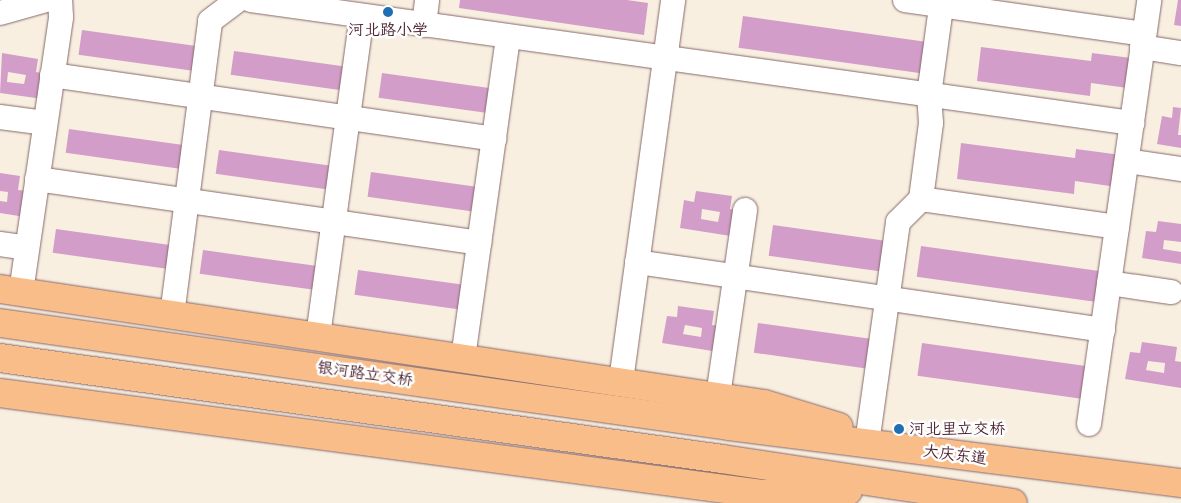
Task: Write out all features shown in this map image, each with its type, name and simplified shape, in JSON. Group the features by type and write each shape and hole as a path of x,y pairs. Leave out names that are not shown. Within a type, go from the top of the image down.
{"main road":[{"path":"10,291 621,381 764,404 912,450"},
{"name":"银河路立交桥","path":"0,323 729,426"},
{"path":"0,358 722,459 910,489 1013,503"},
{"path":"0,393 763,494 910,489"},
{"name":"大庆东道","path":"729,426 1181,483"}],"street":[{"path":"0,13 46,0"},
{"path":"10,291 27,248 52,75 60,0"},
{"path":"172,315 210,21 238,0"},
{"path":"251,0 664,60 1132,123"},
{"path":"424,25 427,0"},
{"path":"621,381 673,0"},
{"path":"906,0 942,2 1143,40 1181,53"},
{"path":"1089,424 1149,0"},
{"path":"868,436 898,222 921,199 931,123 929,95 942,2"},
{"path":"318,336 362,16"},
{"path":"463,358 508,38"},
{"path":"52,75 494,140"},
{"path":"0,117 45,123"},
{"path":"1126,161 1181,169"},
{"path":"38,179 479,243"},
{"path":"921,199 1117,227"},
{"path":"718,396 744,210"},
{"path":"0,244 27,248"},
{"path":"637,262 1103,330"},
{"path":"1109,284 1170,292"}],"building":[{"path":"460,0 627,0 648,3 644,35 459,8"},
{"path":"1178,0 1181,0 1181,26 1174,25"},
{"path":"743,16 927,42 923,74 739,48"},
{"path":"82,30 200,47 196,71 79,55"},
{"path":"981,47 1091,61 1092,53 1139,59 1135,89 1091,83 1090,96 977,81"},
{"path":"234,51 352,68 349,91 231,75"},
{"path":"2,53 38,59 36,72 47,74 43,99 0,93","holes":["8,72 26,75 24,84 7,82"]},
{"path":"382,73 500,90 496,114 379,98"},
{"path":"1173,107 1181,108 1178,135 1181,135 1181,148 1157,144 1162,116 1172,118"},
{"path":"69,129 187,146 184,169 66,153"},
{"path":"961,143 1075,158 1076,149 1121,155 1117,187 1075,181 1074,194 957,179"},
{"path":"219,150 337,167 334,190 216,174"},
{"path":"371,172 489,189 485,213 368,197"},
{"path":"0,173 20,176 18,190 29,191 25,217 0,213 0,201 7,202 8,192 0,191"},
{"path":"696,191 732,196 730,209 740,211 737,237 680,228 684,200 694,202","holes":["702,209 720,212 718,222 701,219"]},
{"path":"1158,221 1181,224 1181,242 1164,240 1163,249 1181,252 1181,264 1142,258 1146,231 1156,232"},
{"path":"773,225 889,241 885,272 769,256"},
{"path":"56,229 174,246 171,269 53,253"},
{"path":"921,246 1106,272 1102,303 917,277"},
{"path":"203,250 321,267 318,290 200,274"},
{"path":"358,270 476,287 472,311 355,295"},
{"path":"678,306 714,311 712,325 723,326 719,352 662,343 667,316 677,317","holes":["685,325 702,328 701,337 683,334"]},
{"path":"758,323 874,339 870,369 754,353"},
{"path":"1142,342 1177,347 1175,361 1181,362 1181,388 1125,379 1130,352 1140,353","holes":["1148,361 1165,363 1164,373 1146,370"]},
{"path":"922,343 1089,367 1085,399 917,376"}],"place":[{"name":"河北路小学","path":"388,12"},
{"name":"河北里立交桥","path":"899,429"}]}
